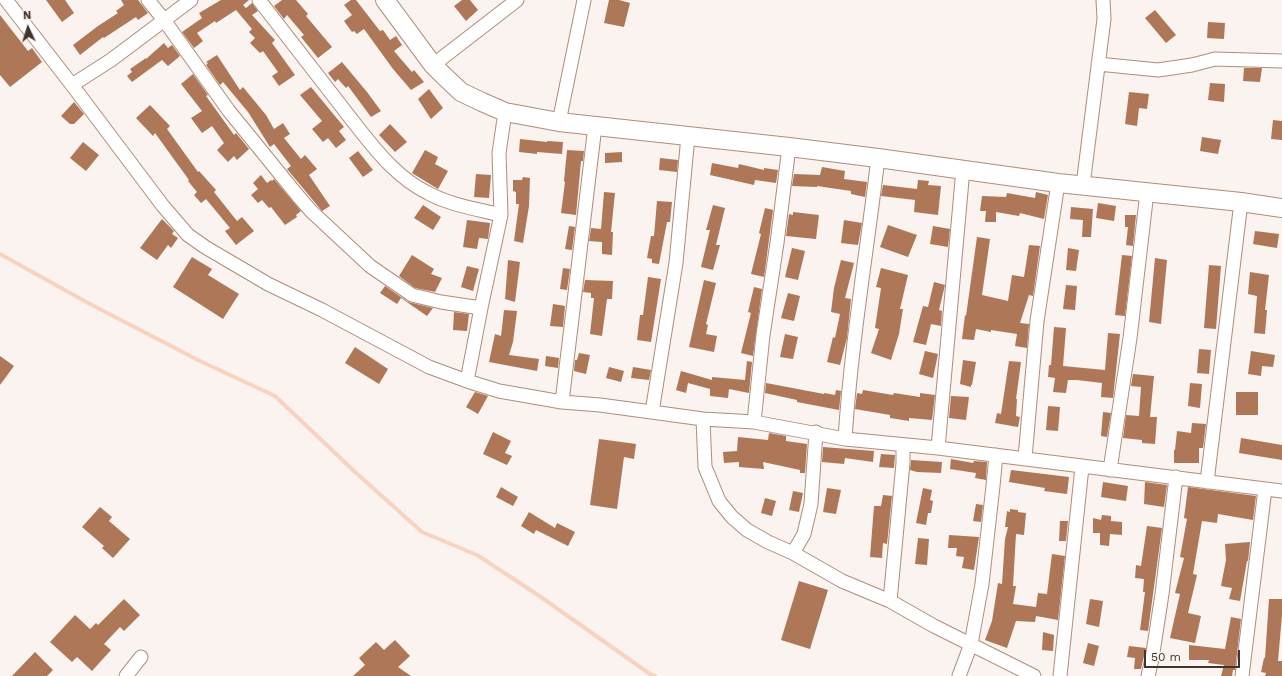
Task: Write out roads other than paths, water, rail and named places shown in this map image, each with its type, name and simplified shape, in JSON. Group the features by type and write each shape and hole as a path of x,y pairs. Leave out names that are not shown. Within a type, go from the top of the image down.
{"main road":[{"path":"385,0 433,65 461,92 505,112 559,122 789,147 963,169 1058,183 1241,202 1282,208"}],"street":[{"path":"6,0 72,85 162,206 188,235 205,247 268,284 322,310 429,367 499,391 562,402 703,419 754,422 845,438 1024,458 1082,467 1176,477 1282,491"},
{"path":"148,0 229,111 298,196 311,211 370,266 412,295 442,302 481,308"},
{"path":"72,85 111,60 191,0"},
{"path":"259,0 358,129 394,169 429,194 447,201 501,215"},
{"path":"433,65 517,0"},
{"path":"559,122 584,0"},
{"path":"1083,185 1104,19 1103,0"},
{"path":"1098,64 1158,70 1192,65 1216,59 1282,61"},
{"path":"467,381 501,215 500,153 505,112"},
{"path":"562,402 594,126"},
{"path":"652,412 676,263 688,136"},
{"path":"754,422 763,335 777,243 789,147"},
{"path":"845,438 854,341 867,252 878,158"},
{"path":"938,448 963,169"},
{"path":"1024,458 1037,321 1058,183"},
{"path":"1110,470 1130,338 1147,192"},
{"path":"1207,482 1241,202"},
{"path":"703,419 706,467 719,501 732,517 747,530 768,542 793,553 842,581 890,601 934,626 1034,676"},
{"path":"793,553 804,534 812,504 816,432"},
{"path":"890,601 904,463 904,445"},
{"path":"959,676 971,644 982,584 994,486 996,455"},
{"path":"1060,676 1082,467"},
{"path":"1148,676 1162,594 1176,477"},
{"path":"1242,676 1264,489"},
{"path":"126,676 141,656"}],"waterway":[{"path":"0,254 90,304 200,361 275,396 354,471 422,532 477,555 538,595 650,674 655,676"}]}
